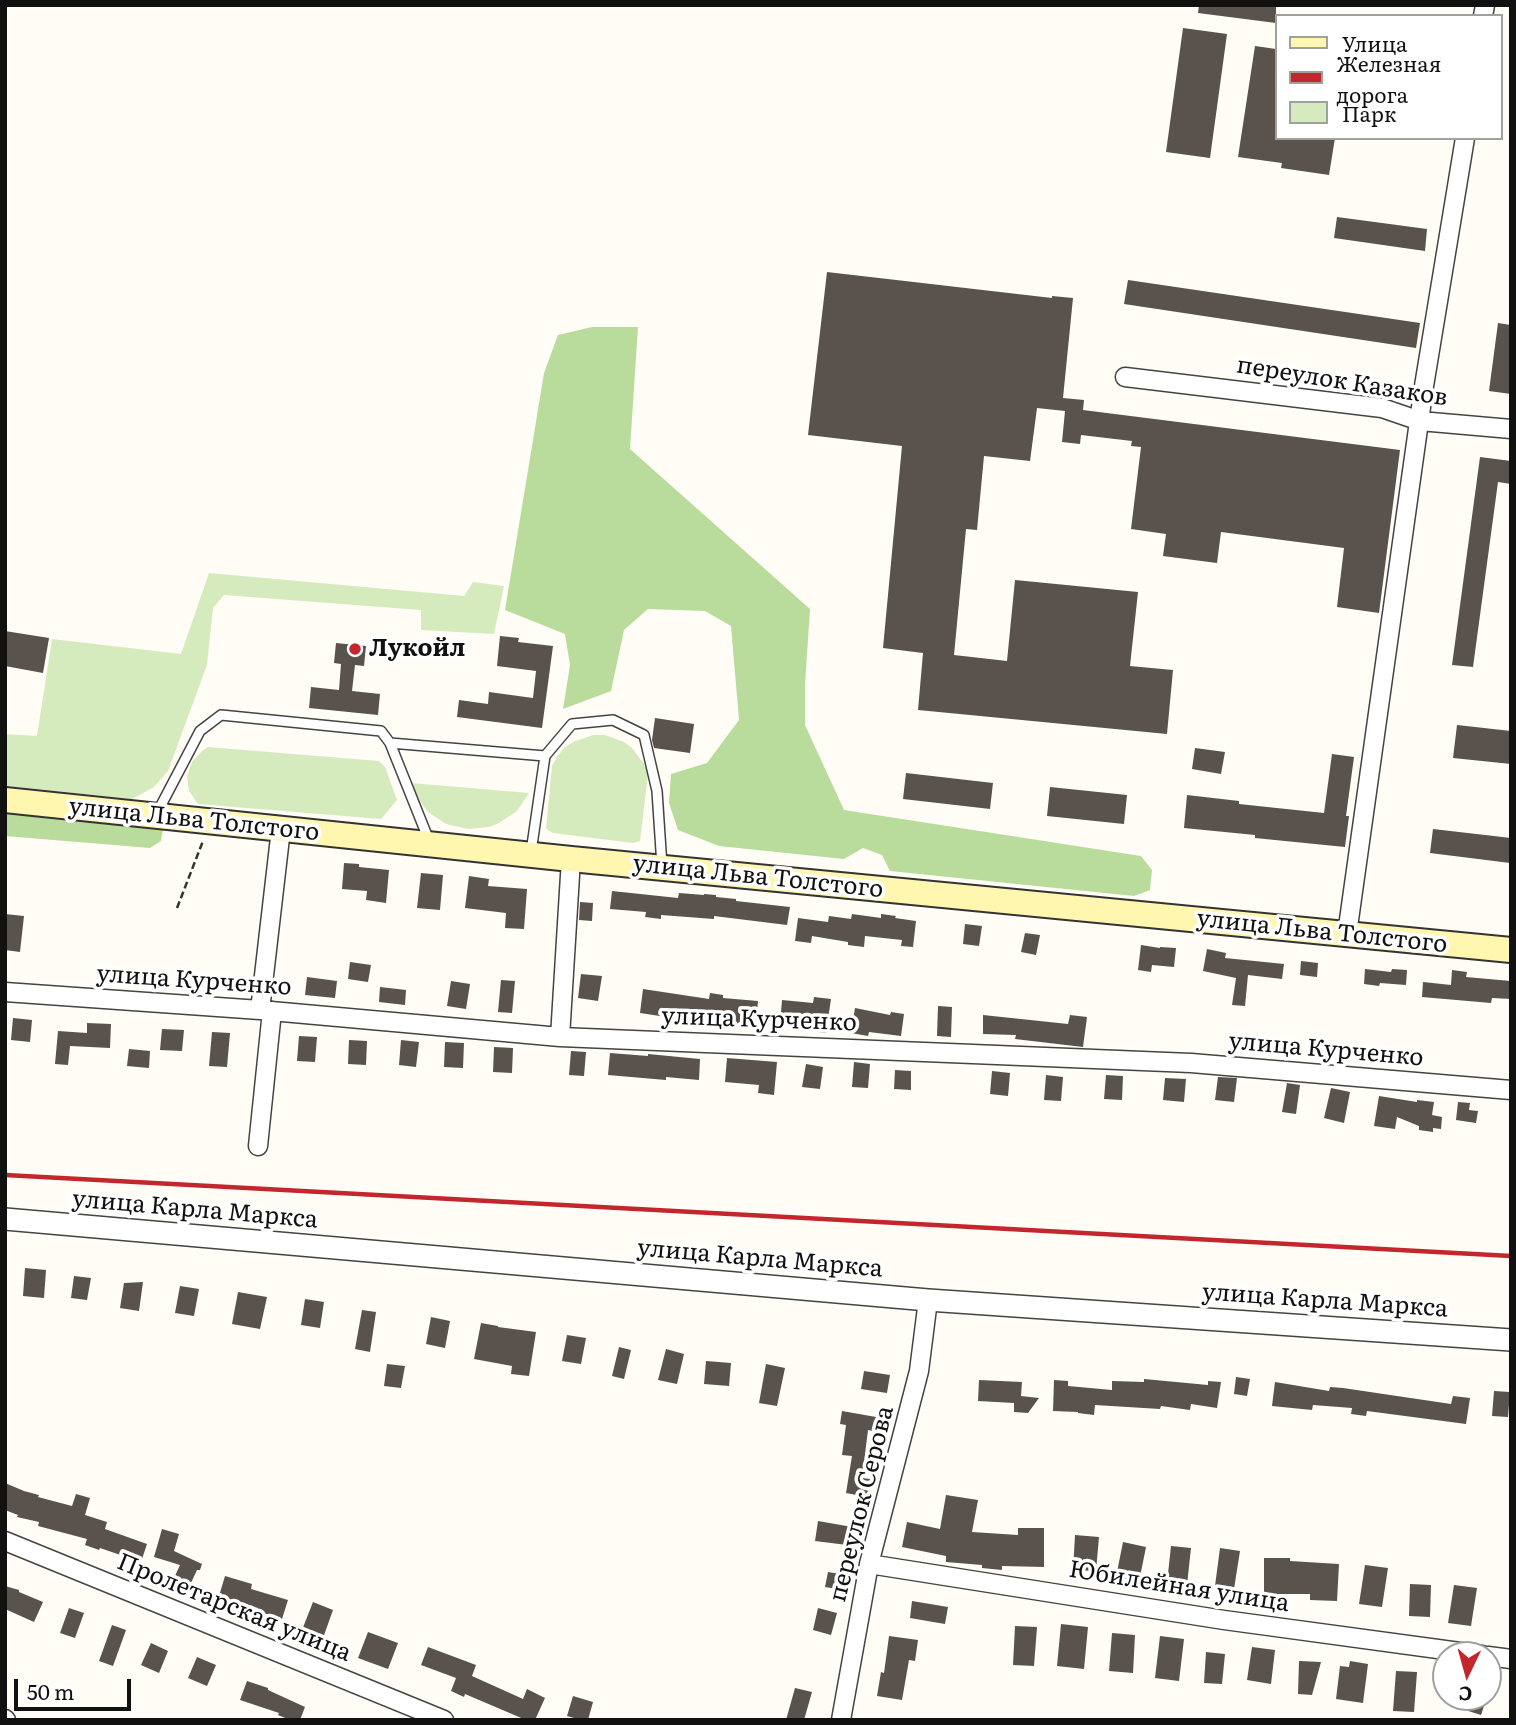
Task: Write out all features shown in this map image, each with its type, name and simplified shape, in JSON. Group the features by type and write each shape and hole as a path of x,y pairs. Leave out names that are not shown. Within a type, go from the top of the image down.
{"main road":[{"name":"улица Льва Толстого","path":"5,800 571,859 1511,950"}],"street":[{"path":"1348,934 1424,386 1465,140"},
{"name":"переулок Казаков","path":"1125,377 1382,408 1420,421 1511,429"},
{"path":"258,1146 266,1011 282,829"},
{"path":"561,1037 571,859"},
{"name":"улица Курченко","path":"5,992 266,1011 561,1037 1191,1063 1511,1090"},
{"name":"улица Карла Маркса","path":"5,1219 928,1300 1511,1340"},
{"name":"переулок Серова","path":"841,1720 869,1564 919,1371 928,1300"},
{"name":"Пролетарская улица","path":"5,1541 443,1720"},
{"name":"Юбилейная улица","path":"869,1564 1224,1620 1432,1648"}],"lane":[{"path":"156,816 200,731 221,715 382,731 390,743 430,844"},
{"path":"531,855 545,756 572,724 613,720 644,735 657,791 662,868"},
{"path":"390,743 545,756"}],"path":[{"path":"177,908 210,821"}],"green space":[{"path":"592,327 638,327 630,449 810,609 805,725 844,810 1141,856 1152,870 1150,890 1134,896 890,871 882,855 863,848 844,859 719,846 678,830 669,803 671,774 707,763 739,720 731,626 705,611 648,609 624,630 611,691 563,709 570,665 565,634 505,610 544,373 558,335"},
{"path":"209,573 464,596 473,582 504,586 494,634 421,630 421,610 224,595 213,608 207,665 168,771 154,787 132,799 5,786 5,734 37,736 52,639 181,654"},
{"path":"593,735 605,735 624,742 644,764 648,774 640,841 633,843 553,833 546,829 552,766 564,748"},
{"path":"208,747 379,761 385,767 397,800 381,819 198,804 189,791 187,776 192,762"},
{"path":"411,783 529,793 517,811 499,823 468,829 446,824 428,812"},
{"path":"5,811 157,823 163,829 161,841 150,848 5,836"}],"building":[{"path":"1199,5 1276,5 1274,23 1198,13"},
{"path":"1183,28 1227,34 1210,158 1166,152"},
{"path":"1255,46 1274,49 1274,140 1335,140 1329,175 1281,168 1282,163 1238,157"},
{"path":"1337,217 1427,229 1425,251 1334,238"},
{"path":"827,272 1052,298 1073,298 1063,398 1084,400 1083,410 1400,450 1379,613 1337,607 1344,548 1221,532 1217,563 1163,556 1166,534 1131,529 1141,447 1131,446 1132,441 1081,435 1080,444 1062,442 1065,411 1037,408 1030,461 984,456 977,530 966,529 954,655 1007,661 1015,580 1138,592 1130,666 1173,670 1167,734 918,710 923,653 883,648 902,446 808,435"},
{"path":"1128,280 1420,323 1416,348 1124,304"},
{"path":"1498,323 1511,325 1511,394 1489,391"},
{"path":"1480,457 1511,461 1511,484 1498,482 1473,667 1452,665"},
{"path":"5,631 49,638 43,673 5,666"},
{"path":"500,636 519,638 518,642 553,646 542,728 457,717 459,700 488,704 489,692 533,698 536,671 497,666"},
{"path":"336,643 366,646 364,666 355,665 352,691 380,694 378,715 309,708 311,687 339,690 341,664 334,663"},
{"path":"655,718 694,724 690,753 654,748 652,740"},
{"path":"1457,725 1511,731 1511,764 1453,758"},
{"path":"1195,748 1225,752 1221,774 1192,769"},
{"path":"1332,754 1354,757 1345,847 1184,828 1187,795 1239,801 1239,804 1324,813"},
{"path":"906,773 993,783 990,809 903,799"},
{"path":"1050,787 1127,795 1124,824 1047,816"},
{"path":"1433,829 1511,838 1510,863 1430,853"},
{"path":"344,863 389,870 386,903 366,900 367,891 342,889"},
{"path":"421,873 443,875 440,910 417,908"},
{"path":"469,876 489,879 488,886 527,889 524,929 505,928 506,913 465,908"},
{"path":"612,891 678,898 679,893 716,895 736,901 790,907 787,925 714,916 714,919 661,915 661,919 645,917 646,912 610,909"},
{"path":"580,902 593,903 592,921 579,920"},
{"path":"5,914 24,916 20,952 5,950"},
{"path":"852,914 881,918 881,914 916,921 913,947 901,946 902,940 865,936 864,947 812,936 811,943 795,941 798,918 828,922 829,916 851,919"},
{"path":"965,924 982,926 979,946 963,944"},
{"path":"1025,933 1040,935 1036,955 1021,952"},
{"path":"1141,945 1176,948 1174,967 1152,965 1151,972 1138,970"},
{"path":"1207,949 1226,953 1225,958 1284,964 1282,979 1248,975 1245,1006 1232,1005 1236,978 1203,971"},
{"path":"1301,961 1318,963 1317,977 1300,975"},
{"path":"350,962 371,965 368,982 348,979"},
{"path":"1365,969 1391,972 1392,969 1407,970 1406,985 1364,984"},
{"path":"1452,970 1467,972 1466,977 1511,981 1511,999 1492,998 1491,1003 1422,997 1423,982 1451,985"},
{"path":"581,974 602,976 598,1001 578,998"},
{"path":"307,977 337,981 335,998 305,995"},
{"path":"501,980 515,981 512,1013 498,1012"},
{"path":"451,981 470,984 466,1009 447,1006"},
{"path":"380,987 406,990 405,1005 379,1002"},
{"path":"643,989 709,999 710,993 723,995 723,998 758,1001 756,1026 719,1022 719,1025 640,1013"},
{"path":"814,997 831,999 826,1033 810,1031 810,1027 780,1024 782,1000 813,1003"},
{"path":"938,1006 952,1007 951,1037 937,1036"},
{"path":"855,1008 890,1015 891,1012 904,1014 901,1036 851,1033"},
{"path":"983,1015 1068,1024 1070,1015 1087,1017 1083,1047 1015,1039 1016,1035 983,1034"},
{"path":"13,1018 32,1020 30,1042 11,1040"},
{"path":"87,1023 111,1024 110,1048 70,1046 68,1065 55,1064 58,1031 87,1033"},
{"path":"162,1029 184,1030 182,1051 160,1050"},
{"path":"212,1032 230,1033 227,1067 209,1066"},
{"path":"299,1036 317,1037 315,1062 297,1061"},
{"path":"349,1040 367,1041 366,1065 348,1064"},
{"path":"401,1040 419,1042 416,1067 399,1065"},
{"path":"445,1042 464,1043 463,1068 444,1067"},
{"path":"494,1047 513,1048 512,1073 493,1072"},
{"path":"129,1049 150,1051 149,1068 127,1066"},
{"path":"571,1051 586,1052 584,1076 569,1075"},
{"path":"610,1053 700,1059 699,1080 608,1075"},
{"path":"727,1058 777,1062 774,1095 758,1093 759,1085 725,1082"},
{"path":"854,1062 870,1064 868,1088 852,1087"},
{"path":"806,1064 823,1067 820,1089 802,1087"},
{"path":"895,1070 911,1071 911,1090 894,1089"},
{"path":"992,1071 1010,1073 1008,1096 990,1094"},
{"path":"1046,1075 1063,1077 1061,1101 1044,1100"},
{"path":"1106,1075 1123,1076 1122,1100 1104,1099"},
{"path":"1218,1077 1237,1078 1234,1102 1215,1100"},
{"path":"1165,1078 1186,1079 1184,1102 1163,1100"},
{"path":"1287,1083 1300,1085 1296,1114 1282,1112"},
{"path":"1331,1088 1350,1092 1344,1123 1324,1118"},
{"path":"1379,1096 1434,1102 1432,1115 1442,1117 1441,1129 1433,1128 1433,1132 1419,1130 1419,1126 1397,1117 1395,1129 1374,1126"},
{"path":"1458,1102 1470,1103 1469,1110 1478,1111 1476,1123 1456,1120"},
{"path":"25,1268 46,1270 44,1298 23,1296"},
{"path":"74,1276 91,1278 87,1300 71,1298"},
{"path":"143,1282 139,1311 120,1308 124,1283"},
{"path":"180,1286 199,1289 194,1316 175,1313"},
{"path":"238,1292 267,1297 260,1329 232,1324"},
{"path":"305,1299 324,1302 320,1328 301,1325"},
{"path":"362,1310 376,1312 370,1352 355,1349"},
{"path":"431,1317 450,1321 445,1348 426,1344"},
{"path":"481,1323 536,1332 529,1376 511,1374 512,1366 474,1359"},
{"path":"567,1335 586,1338 581,1364 562,1361"},
{"path":"619,1347 631,1350 624,1379 612,1376"},
{"path":"666,1349 684,1354 677,1384 658,1380"},
{"path":"706,1361 731,1363 729,1386 704,1384"},
{"path":"387,1364 405,1366 401,1388 384,1386"},
{"path":"766,1364 785,1368 777,1406 759,1403"},
{"path":"864,1371 890,1375 887,1393 861,1389"},
{"path":"1236,1377 1250,1379 1247,1396 1234,1394"},
{"path":"1144,1379 1208,1385 1208,1381 1221,1382 1217,1408 1191,1404 1190,1410 1161,1406 1160,1409 1095,1405 1094,1415 1053,1411 1054,1380 1068,1381 1068,1386 1112,1390 1112,1381 1144,1382"},
{"path":"979,1380 1022,1382 1021,1396 1039,1398 1028,1413 1014,1412 1014,1403 978,1401"},
{"path":"1275,1382 1329,1391 1330,1387 1343,1388 1451,1404 1453,1396 1470,1398 1466,1424 1367,1411 1366,1416 1351,1414 1352,1408 1313,1405 1312,1410 1272,1406"},
{"path":"1494,1391 1510,1392 1508,1417 1492,1416"},
{"path":"842,1411 876,1417 873,1431 868,1430 862,1478 870,1479 867,1497 846,1493 852,1456 842,1455 846,1425 840,1424"},
{"path":"5,1483 39,1495 38,1497 72,1506 76,1494 90,1498 85,1515 107,1522 105,1529 147,1544 141,1562 85,1545 87,1539 38,1526 39,1522 17,1517 18,1515 5,1510"},
{"path":"946,1495 978,1500 972,1532 1018,1535 1018,1528 1044,1528 1044,1567 1002,1566 1002,1570 982,1568 982,1565 946,1562 946,1556 902,1547 907,1522 940,1529"},
{"path":"818,1521 858,1528 855,1546 815,1541"},
{"path":"162,1529 179,1534 174,1551 202,1564 190,1585 174,1578 180,1565 154,1557"},
{"path":"1075,1535 1099,1537 1096,1571 1073,1570"},
{"path":"1123,1542 1146,1547 1139,1582 1116,1577"},
{"path":"1171,1546 1191,1548 1187,1585 1167,1583"},
{"path":"1220,1548 1240,1551 1234,1589 1215,1586"},
{"path":"1264,1558 1339,1564 1337,1601 1310,1600 1310,1594 1264,1594"},
{"path":"1365,1565 1388,1568 1382,1607 1359,1604"},
{"path":"828,1572 846,1575 844,1590 825,1587"},
{"path":"225,1576 252,1584 251,1589 288,1600 282,1619 257,1611 258,1608 219,1596"},
{"path":"1410,1584 1431,1585 1430,1617 1409,1616"},
{"path":"1454,1585 1477,1588 1471,1626 1448,1623"},
{"path":"5,1586 43,1602 34,1622 5,1609"},
{"path":"912,1601 948,1607 945,1624 910,1618"},
{"path":"313,1602 333,1610 323,1638 302,1630"},
{"path":"69,1608 84,1613 75,1638 60,1633"},
{"path":"818,1608 837,1613 831,1635 813,1630"},
{"path":"1061,1624 1088,1627 1084,1669 1057,1666"},
{"path":"112,1625 126,1630 113,1666 99,1661"},
{"path":"1015,1626 1037,1627 1034,1666 1013,1665"},
{"path":"368,1632 398,1643 388,1669 358,1658"},
{"path":"1112,1633 1135,1635 1133,1673 1109,1671"},
{"path":"889,1636 918,1640 915,1661 909,1660 902,1700 877,1696 881,1672 884,1673"},
{"path":"1160,1636 1184,1639 1179,1681 1155,1678"},
{"path":"151,1643 168,1651 159,1673 141,1665"},
{"path":"428,1647 476,1665 472,1676 523,1699 527,1689 545,1698 535,1720 526,1720 465,1694 464,1697 451,1691 456,1678 421,1665"},
{"path":"1252,1647 1275,1650 1271,1684 1247,1680"},
{"path":"1206,1652 1225,1654 1222,1684 1204,1683"},
{"path":"197,1657 216,1665 207,1686 188,1678"},
{"path":"1299,1661 1321,1662 1312,1695 1298,1694"},
{"path":"1350,1661 1368,1664 1363,1703 1336,1699 1340,1666 1349,1667"},
{"path":"1396,1671 1417,1672 1414,1712 1393,1711"},
{"path":"247,1681 268,1688 305,1707 300,1720 290,1720 278,1715 279,1713 240,1700"},
{"path":"795,1688 812,1692 804,1720 786,1720"},
{"path":"573,1696 593,1702 588,1720 567,1716"}],"railway":[{"path":"5,1175 1511,1256"}],"place":[{"name":"Лукойл","path":"355,649"}]}
